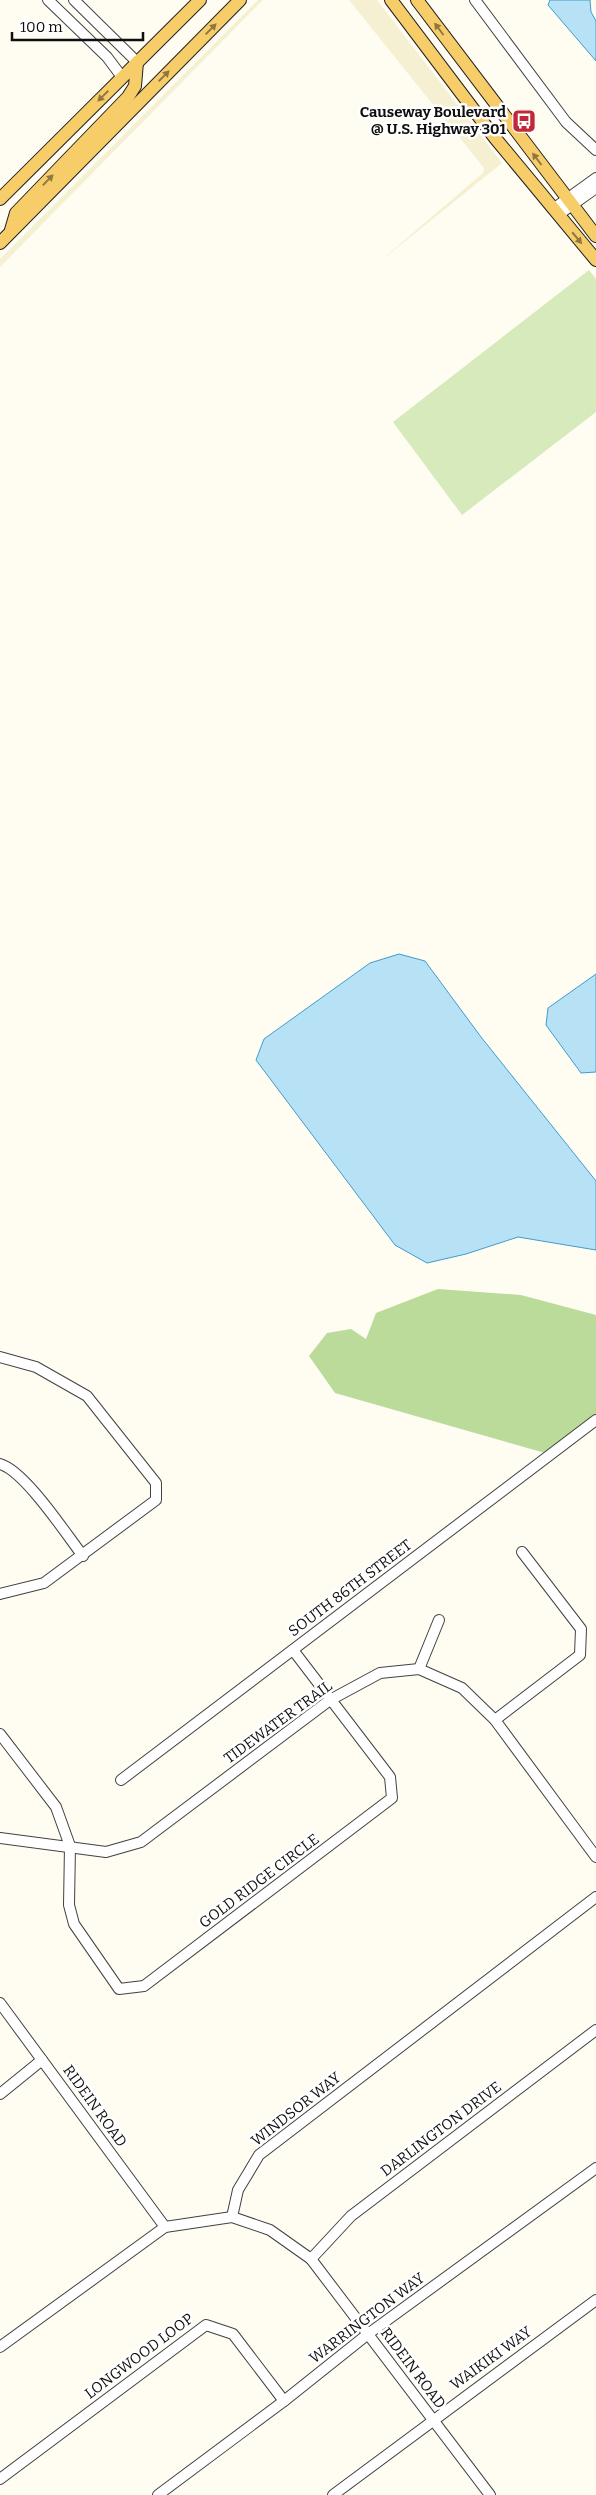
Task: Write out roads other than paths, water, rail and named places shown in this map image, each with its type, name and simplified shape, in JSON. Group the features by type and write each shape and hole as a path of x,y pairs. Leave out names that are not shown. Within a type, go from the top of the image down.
{"main road":[{"path":"0,199 200,0"},
{"path":"0,243 240,0"},
{"path":"391,0 495,138 596,260"},
{"path":"417,0 596,236"},
{"path":"10,232 16,213 128,97 134,86 136,62"}],"street":[{"path":"48,0 106,57 122,77"},
{"path":"74,0 136,62"},
{"path":"475,0 566,122 596,150"},
{"path":"555,212 596,178"},
{"path":"569,202 596,188"},
{"path":"0,1357 36,1366 87,1396 156,1483 156,1500 83,1556 44,1583 0,1594"},
{"name":"SOUTH 86TH STREET","path":"121,1780 596,1420"},
{"path":"0,1464 7,1466 34,1492 83,1556"},
{"path":"494,1720 580,1655 581,1628 522,1552"},
{"path":"419,1669 439,1620"},
{"name":"GOLD RIDGE CIRCLE","path":"70,1846 69,1905 74,1924 119,1989 144,1986 392,1798 390,1777 293,1650"},
{"name":"TIDEWATER TRAIL","path":"0,1838 106,1852 141,1842 330,1700 380,1673 419,1669 462,1688 494,1720 596,1858"},
{"path":"0,1734 56,1807 70,1846"},
{"name":"WINDSOR WAY","path":"232,2217 238,2190 259,2155 596,1897"},
{"name":"RIDEIN ROAD","path":"0,2003 166,2227"},
{"name":"DARLINGTON DRIVE","path":"311,2258 352,2216 596,2030"},
{"path":"0,2094 42,2060"},
{"name":"WARRINGTON WAY","path":"158,2495 284,2401 368,2334 596,2168"},
{"path":"0,2347 166,2227 232,2217"},
{"name":"RIDEIN ROAD","path":"232,2217 270,2230 311,2258 490,2495"},
{"name":"WAIKIKI WAY","path":"333,2495 596,2300"},
{"name":"LONGWOOD LOOP","path":"0,2479 206,2325 233,2334 284,2401"}],"water":[{"path":"550,0 590,0 591,12 596,21 596,61 548,5"},
{"path":"399,954 425,961 481,1037 596,1181 596,1250 518,1237 466,1254 427,1263 395,1245 256,1060 264,1039 370,963"},
{"path":"596,974 596,1072 581,1073 546,1025 548,1008"}],"place":[{"name":"Causeway Boulevard @ U.S. Highway 301","path":"524,121"}]}
